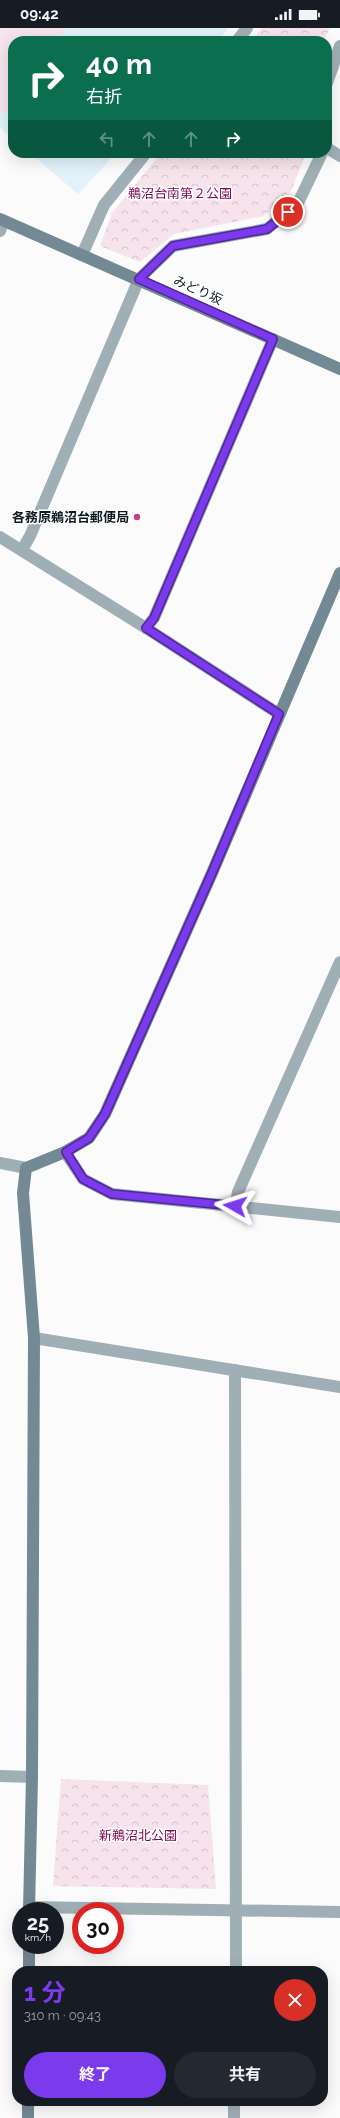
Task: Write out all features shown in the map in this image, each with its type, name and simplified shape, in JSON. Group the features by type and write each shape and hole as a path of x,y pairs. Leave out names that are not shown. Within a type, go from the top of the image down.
{"street":[{"path":"240,36 247,28"},
{"path":"332,69 340,46"},
{"path":"82,254 104,205 142,158"},
{"path":"22,550 30,536 139,279 173,246 267,229 298,203 320,158"},
{"name":"みどり坂","path":"1,224 82,254 340,369"},
{"path":"146,628 154,618 273,339"},
{"path":"0,537 146,628 279,714"},
{"path":"0,1163 26,1168 66,1152 89,1138 105,1114 212,873 340,573"},
{"path":"235,1206 238,1192 340,962"},
{"path":"66,1152 83,1179 112,1194 340,1217"},
{"path":"26,1168 24,1193 34,1338 30,1902"},
{"path":"34,1338 340,1388"},
{"path":"235,1370 236,1966"},
{"path":"0,1776 32,1777"},
{"path":"64,1909 340,1912"},
{"path":"29,1954 29,1966"},
{"path":"28,2106 28,2118"},
{"path":"234,2106 234,2118"}],"shaded area":[{"path":"0,28 229,28 222,36 8,36 8,135 0,128"},
{"path":"36,158 111,158 78,194"}],"green space":[{"path":"0,28 66,28 62,36 8,36 8,115 0,109"},
{"path":"262,28 330,28 326,36 256,36"},
{"name":"鵜沼台南第２公園","path":"157,158 304,158 291,191 264,216 174,234 140,262 100,246 112,213"},
{"name":"新鵜沼北公園","path":"61,1779 208,1785 216,1889 53,1886"}],"place":[{"name":"各務原鵜沼台郵便局","path":"137,517"}],"route":[{"path":"235,1206 112,1194 83,1179 66,1152 89,1138 105,1114 212,873 279,714 146,628 154,618 273,339 139,279 173,246 267,229 288,212"}]}
